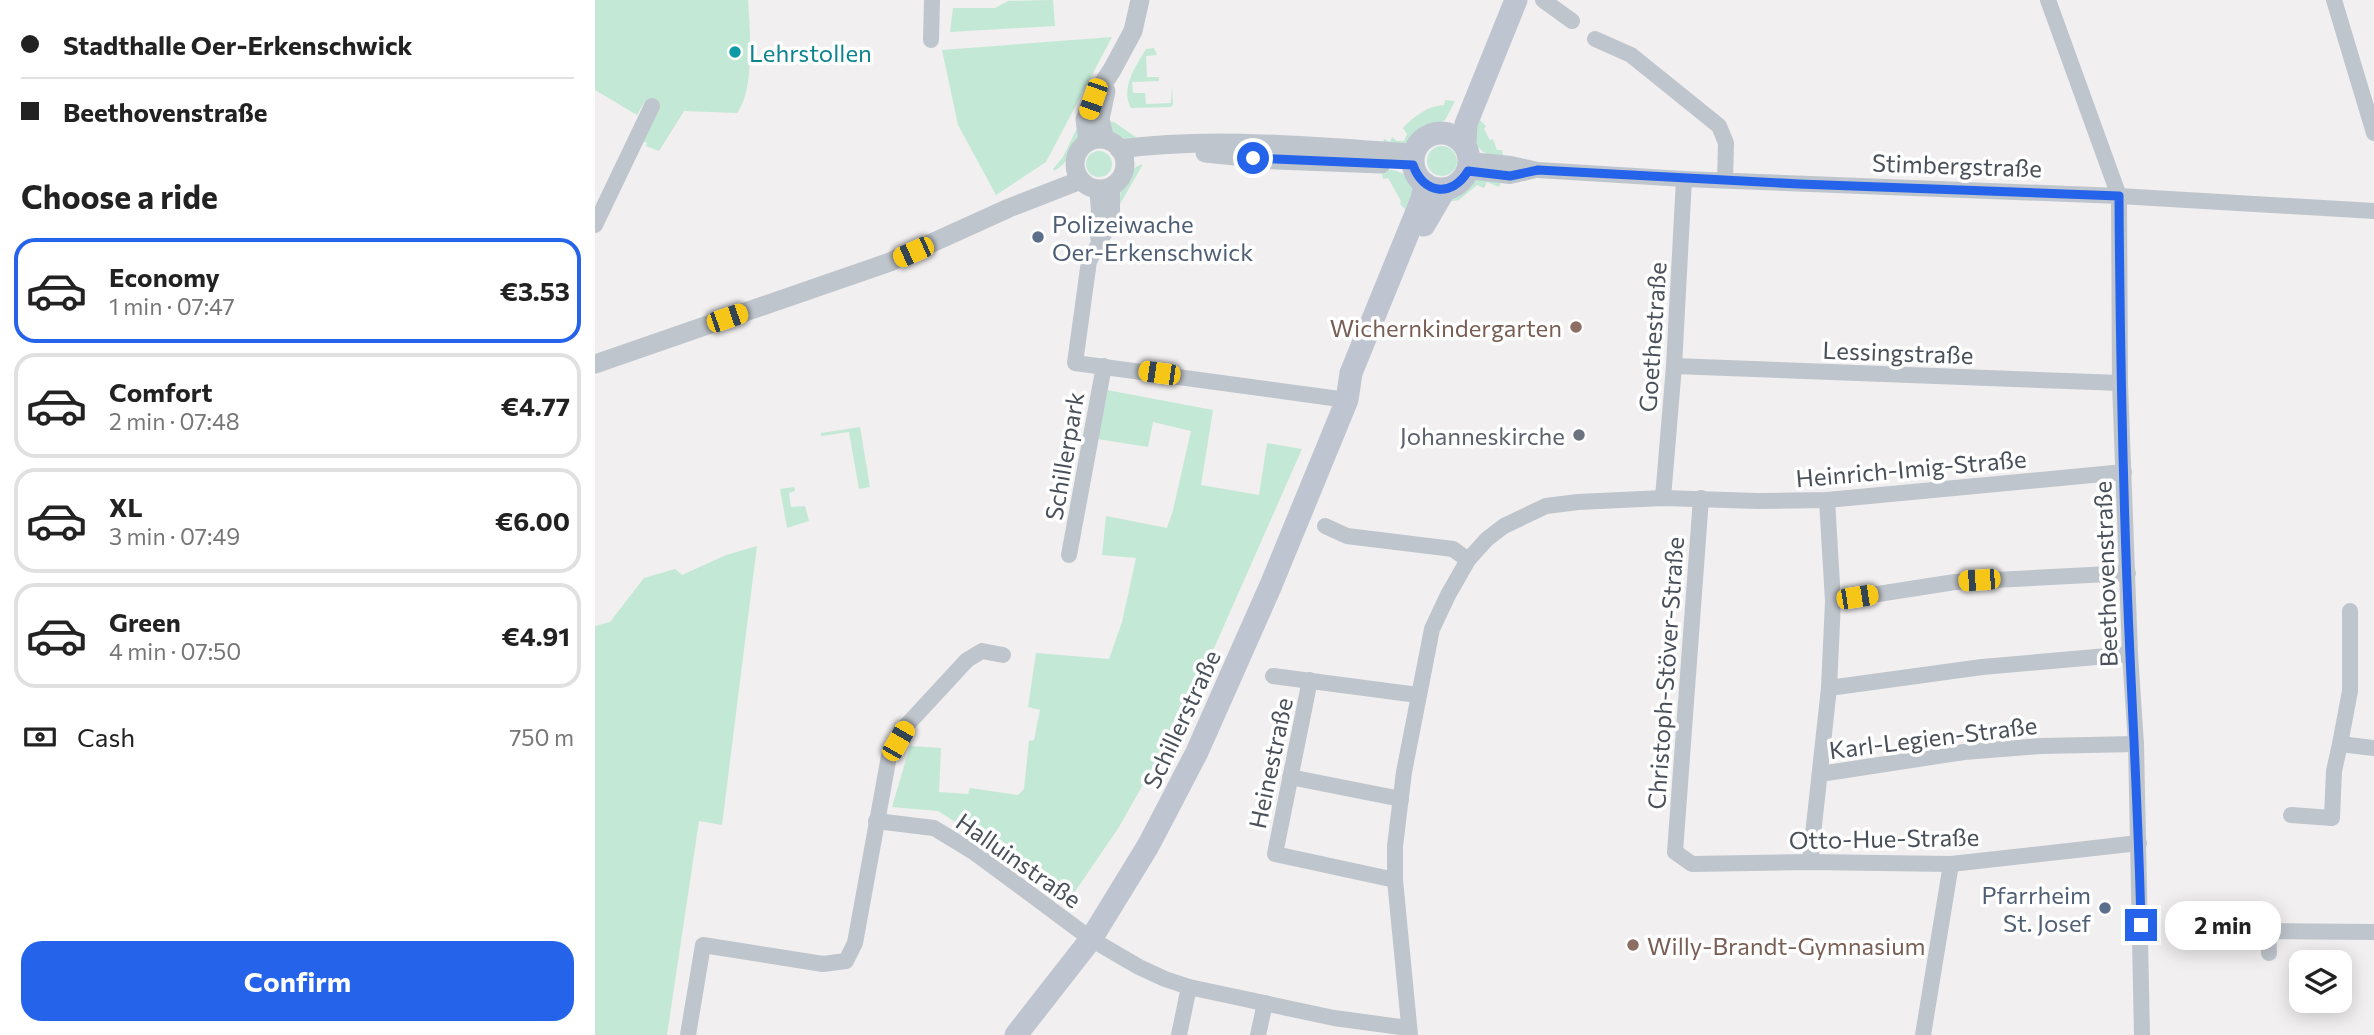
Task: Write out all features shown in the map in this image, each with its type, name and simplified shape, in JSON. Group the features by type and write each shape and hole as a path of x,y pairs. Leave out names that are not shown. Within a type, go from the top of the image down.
{"main road":[{"path":"1503,0 1454,120 1441,132 1418,144 1424,173 1452,187 1463,179 1468,158 1466,124 1515,0"},
{"path":"1441,132 1458,137 1468,158"},
{"name":"Schillerstraße","path":"1016,1035 1091,939 1148,846 1197,752 1271,585 1347,400 1363,378 1423,227 1424,173"}],"street":[{"path":"931,40 932,0"},
{"path":"595,364 890,262 1009,208 1091,180 1121,176 1100,119 1112,70 1133,31 1140,0"},
{"path":"1543,0 1572,21"},
{"name":"Beethovenstraße","path":"2048,0 2119,196 2120,383 2136,744 2142,1035"},
{"path":"2335,0 2374,132"},
{"path":"1595,39 1631,55 1719,126 1726,143 1724,180"},
{"path":"595,225 652,106"},
{"path":"1347,400 1075,363 1089,261 1097,243 1099,210 1091,180 1078,152 1178,143 1230,143 1424,173"},
{"name":"Stimbergstraße","path":"1468,158 1510,176 1538,170 1684,179 2119,196 2374,212"},
{"name":"Goethestraße","path":"1663,498 1674,366 1684,179"},
{"name":"Schillerpark","path":"1069,555 1104,366"},
{"name":"Lessingstraße","path":"1674,366 2120,383"},
{"name":"Heinrich-Imig-Straße","path":"1409,1031 1395,880 1395,846 1401,799 1432,629 1468,560 1487,539 1504,526 1546,506 1663,498 1827,500 2124,472"},
{"name":"Christoph-Stöver-Straße","path":"1675,852 1701,498"},
{"path":"1810,862 1829,688 1833,601 1827,500"},
{"path":"1325,526 1347,536 1453,549 1468,560"},
{"path":"1833,601 1955,582 2128,573"},
{"path":"2291,815 2332,818 2334,771 2350,691 2350,611"},
{"path":"688,1035 703,945 823,964 846,961 855,943 889,756 906,726 967,660 982,651 1003,655"},
{"path":"1829,688 1982,667 2130,654"},
{"name":"Heinestraße","path":"1273,676 1418,695"},
{"name":"Heinestraße","path":"1310,680 1275,854 1395,880"},
{"name":"Karl-Legien-Straße","path":"1820,774 1964,752 2041,746 2136,744"},
{"path":"2340,744 2374,748"},
{"path":"1290,777 1401,799"},
{"name":"Halluinstraße","path":"876,821 935,828 996,868 1091,939 1139,967 1189,986 1334,1018 1409,1031"},
{"name":"Otto-Hue-Straße","path":"1675,852 1692,864 1951,864 2139,842"},
{"path":"1923,1035 1951,864"},
{"path":"2267,912 2269,953"},
{"path":"2268,931 2374,932"},
{"path":"1179,1035 1189,986"},
{"path":"1258,1035 1265,1003"},
{"path":"1331,1035 1334,1018"}],"green space":[{"path":"595,0 748,0 749,75 743,103 737,113 684,111 659,151 646,146 647,143 642,141 658,108 644,103 637,115 595,90"},
{"path":"1053,0 1055,26 950,32 953,8 995,8 1008,1"},
{"path":"1112,37 1046,162 996,195 958,125 942,50"},
{"path":"1154,48 1157,55 1146,56 1147,77 1159,77 1159,81 1132,82 1133,93 1145,93 1146,104 1171,103 1172,86 1173,105 1131,108 1127,93 1131,77 1146,49"},
{"path":"1445,100 1455,101 1445,120 1421,132 1407,145 1382,147 1384,139 1390,142 1392,137 1397,141 1404,141 1407,134 1403,128 1407,124 1427,110 1444,105"},
{"path":"1477,117 1486,126 1484,129 1490,140 1493,139 1497,150 1502,150 1504,159 1487,154 1474,143"},
{"path":"1108,121 1114,122 1137,138 1117,139"},
{"path":"1077,128 1080,132 1074,149 1064,164 1054,171 1053,169 1063,157"},
{"path":"1442,146 1452,151 1457,161 1452,171 1442,176 1432,171 1427,161 1432,151"},
{"path":"1099,151 1108,155 1112,164 1108,173 1099,177 1090,173 1086,164 1090,155"},
{"path":"1142,166 1120,204 1124,180"},
{"path":"1381,169 1401,172 1411,181 1413,195 1410,214 1400,204 1401,201 1388,178 1383,179"},
{"path":"1477,179 1502,180 1499,187 1487,182 1484,188 1477,185 1459,200 1446,202"},
{"path":"1107,390 1213,410 1201,485 1259,495 1267,443 1302,449 1192,698 1119,827 1072,896 938,811 892,807 910,746 941,748 939,792 968,794 970,788 1018,795 1024,789 1029,741 1034,740 1040,710 1028,707 1036,653 1109,659 1122,622 1136,558 1102,555 1106,516 1167,528 1191,431 1153,422 1148,447 1098,439"},
{"path":"860,427 870,487 859,489 849,432 821,436 821,433"},
{"path":"794,487 795,491 789,493 791,507 805,506 809,521 787,528 780,489"},
{"path":"757,546 722,825 699,821 667,1035 595,1035 595,626 610,622 644,578 675,569 682,575 726,555"}],"place":[{"name":"Lehrstollen","path":"735,52"},
{"name":"Polizeiwache Oer-Erkenschwick","path":"1038,237"},
{"name":"Wichernkindergarten","path":"1576,327"},
{"name":"Johanneskirche","path":"1579,435"},
{"name":"Pfarrheim St. Josef","path":"2105,908"},
{"name":"Willy-Brandt-Gymnasium","path":"1633,945"}],"route":[{"path":"1253,158 1413,165 1421,181 1434,188 1445,189 1463,179 1468,171 1510,176 1538,170 1684,179 2119,196 2120,383 2141,925"}]}
